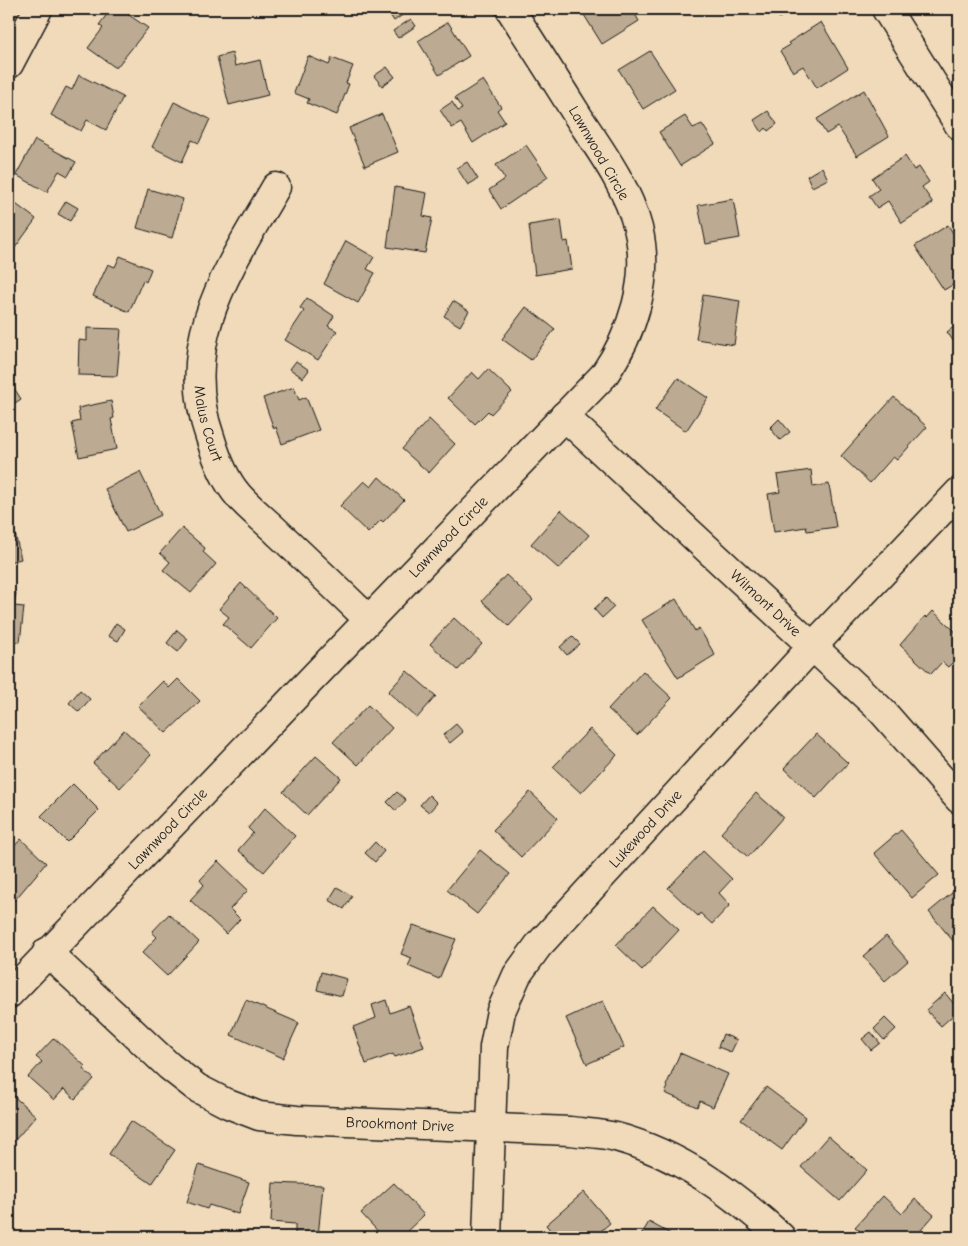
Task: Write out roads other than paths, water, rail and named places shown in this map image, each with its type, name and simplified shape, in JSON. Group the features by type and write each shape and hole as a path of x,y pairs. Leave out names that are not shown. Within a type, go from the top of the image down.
{"street":[{"path":"9,64 38,9"},
{"name":"Lawnwood Circle","path":"9,994 47,952 368,618 604,375 620,352 639,295 642,264 638,229 625,196 609,165 510,9"},
{"path":"886,9 959,126"},
{"name":"Malus Court","path":"276,187 222,280 206,320 200,354 199,394 207,431 219,464 237,494 368,618"},
{"name":"Wilmont Drive","path":"564,416 811,648 881,710 959,799"},
{"name":"Lukewood Drive","path":"487,1237 494,1047 501,1011 517,975 538,946 811,648 959,492"},
{"name":"Brookmont Drive","path":"47,952 169,1066 197,1088 228,1104 259,1116 296,1120 570,1131 615,1136 654,1150 697,1172 731,1195 781,1237"}]}
